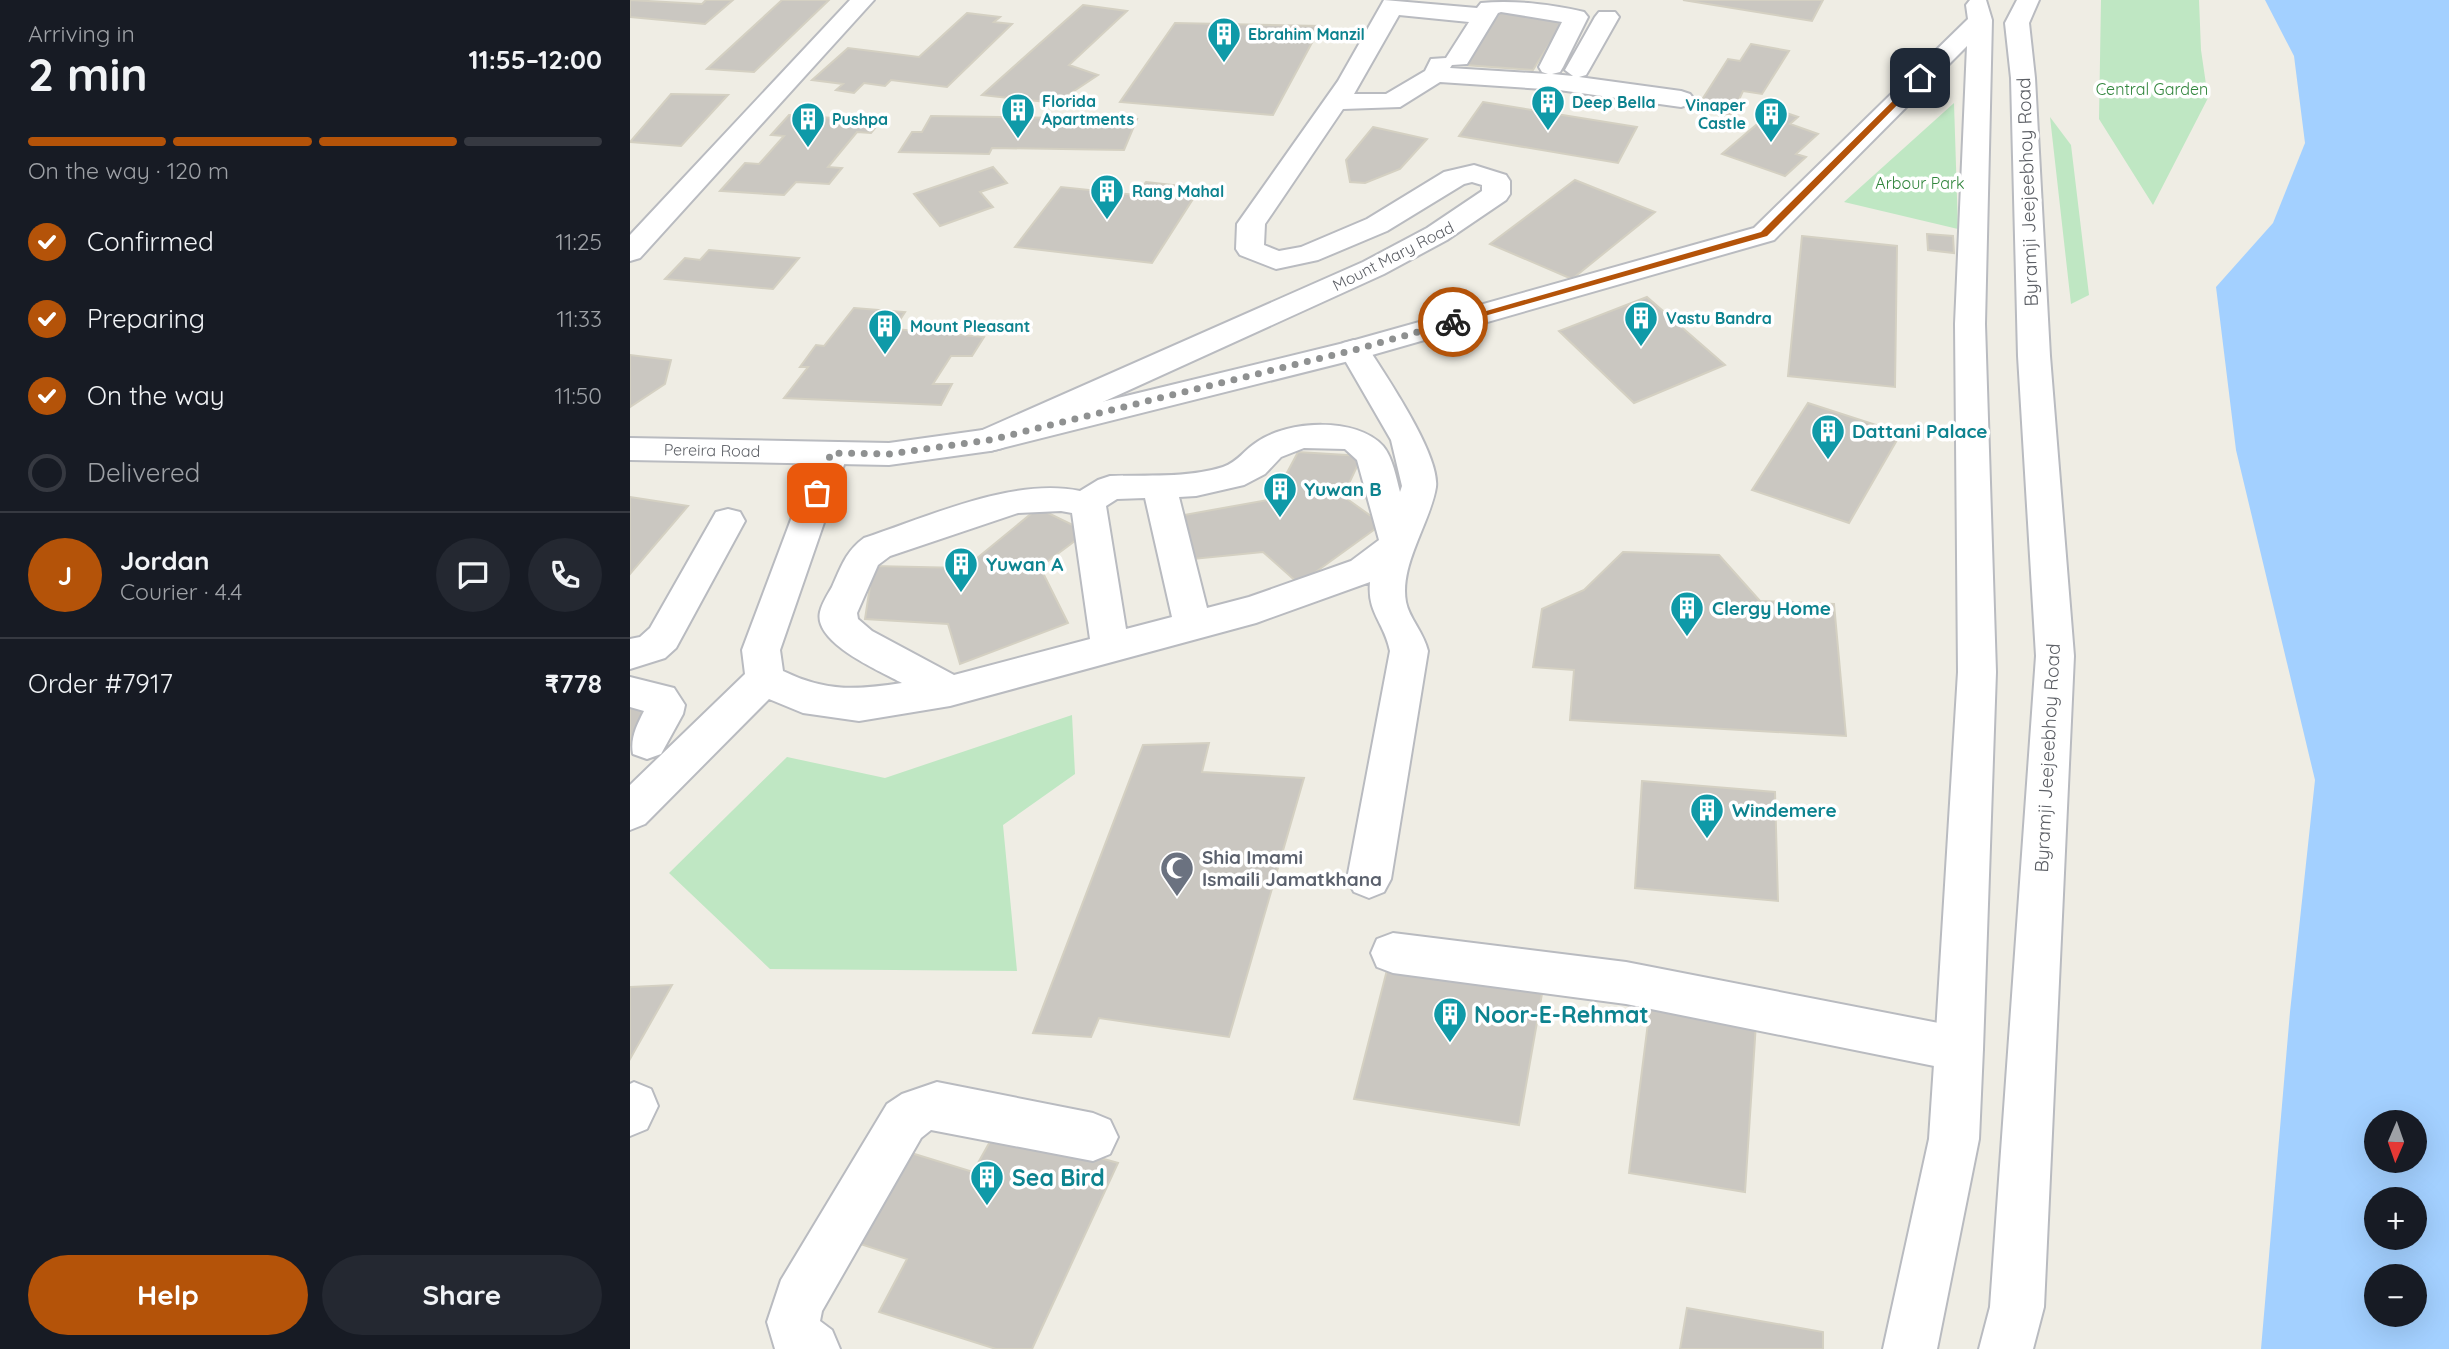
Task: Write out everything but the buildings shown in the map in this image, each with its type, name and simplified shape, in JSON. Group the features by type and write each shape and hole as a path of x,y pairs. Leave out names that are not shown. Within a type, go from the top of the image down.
{"street":[{"path":"630,253 863,0"},
{"path":"1393,4 1484,16"},
{"name":"Mount Mary Road","path":"990,440 1100,387 1370,270 1457,224 1496,194 1496,181 1474,173 1454,177 1377,225 1308,254 1276,260 1250,249 1251,224 1349,83 1393,4"},
{"path":"1334,102 1391,102 1444,66 1489,8 1501,5 1576,17 1561,74"},
{"path":"1910,1349 1954,1139 1977,673 1970,324 2001,11"},
{"name":"Pereira Road","path":"630,449 889,454 990,440 1354,350 1764,234 2001,11"},
{"name":"Byramji Jeejeebhoy Road","path":"2001,11 2023,78 2034,356 2055,656 2017,1307 2006,1349"},
{"path":"1561,74 1607,17"},
{"path":"1444,66 1489,75 1561,74 1681,99"},
{"path":"1354,350 1408,440 1419,486 1398,544 1388,584 1388,604 1406,636 1409,651 1369,880"},
{"path":"1110,646 1088,505 1094,497 1110,488 1196,484 1232,477 1253,466 1269,449 1301,437 1355,440 1372,455 1398,544"},
{"path":"765,679 761,650 831,453"},
{"path":"1159,486 1192,625"},
{"path":"950,691 859,641 840,626 838,613 863,557 877,547 1016,501 1061,499 1088,505"},
{"path":"630,654 652,648 663,638 728,521"},
{"path":"765,679 803,698 859,705 950,691 1256,609 1364,570 1398,544"},
{"path":"630,812 765,679"},
{"path":"630,692 660,699 665,705 647,743"},
{"path":"1393,953 1626,983 1959,1049"},
{"path":"813,1349 796,1335 792,1322 800,1299 904,1121 915,1112 925,1107 937,1106 1093,1138"}],"green space":[{"name":"Central Garden","path":"2101,0 2199,0 2201,50 2208,98 2153,205 2099,119"},
{"name":"Arbour Park","path":"1954,103 1958,229 1844,202"},
{"path":"2050,117 2071,145 2089,295 2071,304"},
{"path":"1072,715 1075,774 1003,825 1017,971 770,969 669,873 787,757 885,778"}],"water":[{"path":"2265,0 2449,0 2449,1349 2261,1349 2290,1012 2315,780 2236,450 2216,287 2273,223 2305,143 2294,56"}],"way so far":[{"path":"817,493 831,453 889,454 990,440 1354,350 1453,322"}],"place":[{"name":"Ebrahim Manzil","path":"1224,64"},
{"name":"Deep Bella","path":"1548,132"},
{"name":"Florida Apartments","path":"1018,140"},
{"name":"Vinaper Castle","path":"1771,144"},
{"name":"Pushpa","path":"808,149"},
{"name":"Rang Mahal","path":"1107,221"},
{"name":"Vastu Bandra","path":"1641,348"},
{"name":"Mount Pleasant","path":"885,356"},
{"name":"Dattani Palace","path":"1828,461"},
{"name":"Yuwan B","path":"1280,519"},
{"name":"Yuwan A","path":"961,594"},
{"name":"Clergy Home","path":"1687,638"},
{"name":"Windemere","path":"1707,840"},
{"name":"Shia Imami Ismaili Jamatkhana","path":"1177,898"},
{"name":"Noor-E-Rehmat","path":"1450,1044"},
{"name":"Sea Bird","path":"987,1207"}],"route":[{"path":"1453,322 1764,234 1920,78"}]}
